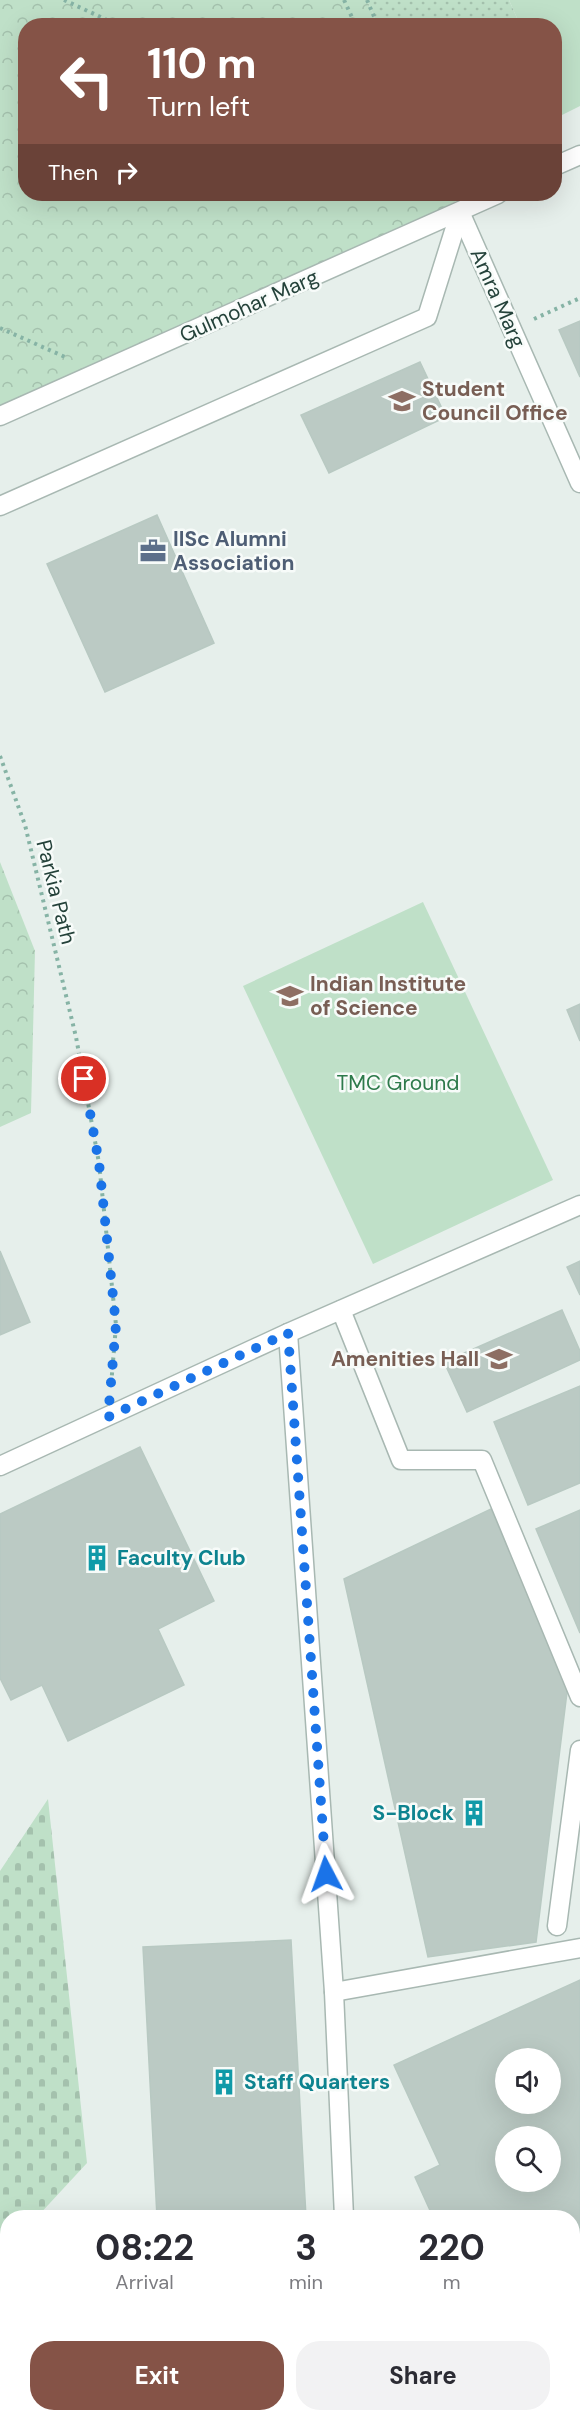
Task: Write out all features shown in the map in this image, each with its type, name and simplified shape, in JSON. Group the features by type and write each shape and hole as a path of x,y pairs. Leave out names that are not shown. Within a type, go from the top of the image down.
{"lane":[{"path":"562,163 580,155"},
{"name":"Gulmohar Marg","path":"0,416 483,201"},
{"path":"0,506 427,317 460,212"},
{"name":"Amra Marg","path":"460,212 580,483"},
{"path":"0,1466 288,1333 580,1205"},
{"path":"341,1310 401,1460 482,1460 580,1697"},
{"path":"288,1333 334,1992 344,2210"},
{"path":"557,1926 580,1750"},
{"path":"334,1992 580,1948"}],"path":[{"path":"64,0 103,18"},
{"path":"344,0 352,18"},
{"path":"367,0 375,18"},
{"path":"512,329 580,298"},
{"path":"0,328 99,373"},
{"name":"Parkia Path","path":"0,756 25,825 76,1037 99,1163 116,1325 108,1417"}],"green space":[{"path":"0,0 367,0 375,18 18,18 18,201 455,201 460,212 0,414"},
{"path":"367,0 509,0 517,18 375,18"},
{"path":"509,0 580,0 580,106 562,115 562,18 517,18"},
{"path":"0,862 35,951 31,1113 0,1127"},
{"name":"TMC Ground","path":"423,902 553,1180 373,1264 243,986"},
{"path":"48,1799 87,2163 43,2210 0,2210 0,1871"}],"building":[{"path":"580,321 580,377 559,330"},
{"path":"420,362 446,417 329,473 301,415"},
{"path":"157,515 214,643 105,692 47,564"},
{"path":"580,1004 580,1041 567,1010"},
{"path":"0,1251 30,1322 0,1335"},
{"path":"580,1261 580,1295 567,1267"},
{"path":"562,1310 580,1351 580,1360 467,1412 444,1362"},
{"path":"580,1386 580,1483 528,1505 494,1422"},
{"name":"Faculty Club","path":"140,1447 214,1601 158,1629 184,1685 68,1741 42,1685 11,1700 0,1678 0,1514"},
{"name":"S-Block","path":"491,1509 568,1684 536,1942 428,1957 344,1579"},
{"path":"580,1510 580,1633 536,1529"},
{"name":"Staff Quarters","path":"291,1940 306,2210 157,2210 143,1947"},
{"path":"580,1980 580,2210 430,2210 415,2177 440,2165 394,2065"}],"place":[{"name":"Student Council Office","path":"402,401"},
{"name":"IISc Alumni Association","path":"153,551"},
{"name":"Indian Institute of Science","path":"290,996"},
{"name":"Amenities Hall","path":"499,1359"},
{"name":"Faculty Club","path":"97,1558"},
{"name":"S-Block","path":"474,1813"},
{"name":"Staff Quarters","path":"224,2082"}],"route":[{"path":"84,1079 99,1163 116,1325 108,1417 288,1333 326,1874"}]}
